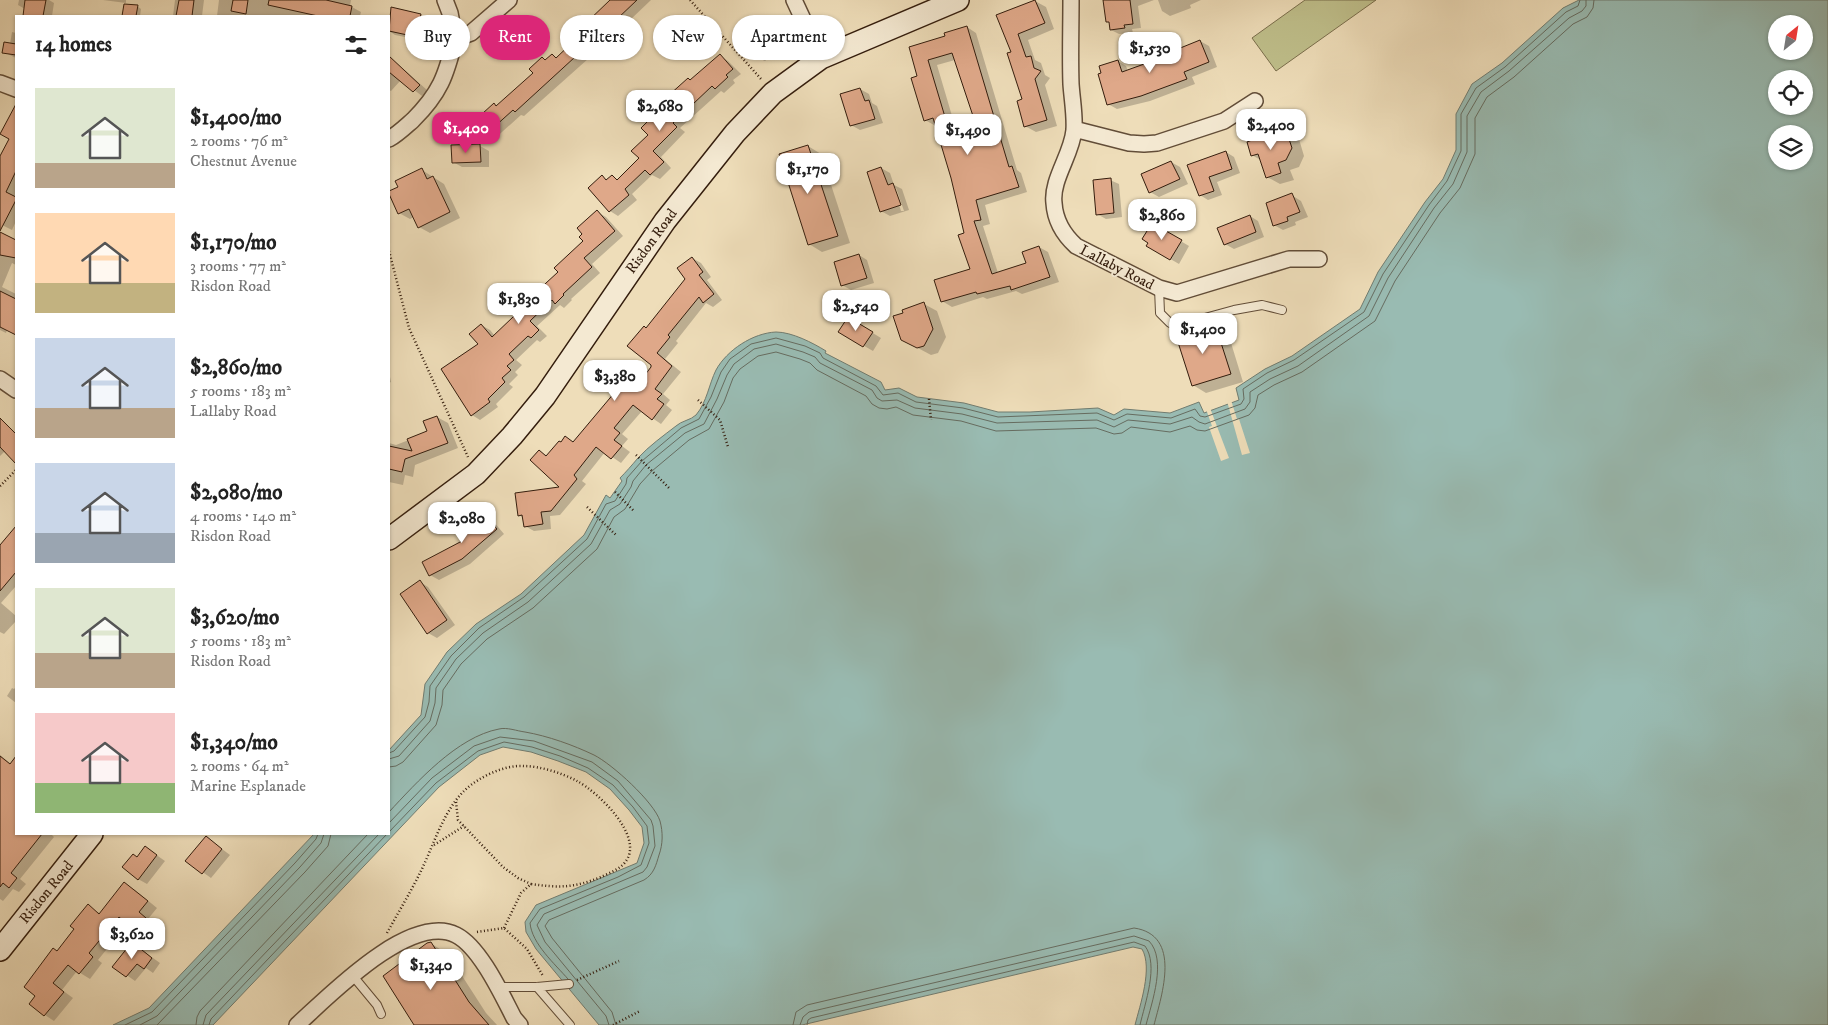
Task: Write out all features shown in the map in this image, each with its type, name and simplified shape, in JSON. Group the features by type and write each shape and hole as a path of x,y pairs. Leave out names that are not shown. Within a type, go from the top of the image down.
{"street":[{"path":"445,0 450,15"},
{"path":"470,33 508,0"},
{"path":"794,0 801,15"},
{"name":"Risdon Road","path":"845,48 958,0"},
{"name":"Lallaby Road","path":"1071,0 1071,83 1074,129 1071,146 1054,192 1055,212 1064,232 1076,246 1159,288 1177,293 1289,259 1319,258"},
{"path":"390,138 398,134 421,112 439,89 448,71 451,60"},
{"name":"Risdon Road","path":"390,538 476,474 512,436 561,373 631,268 675,208 735,133 773,93 818,60"},
{"path":"0,83 15,89"},
{"path":"1074,129 1129,143 1144,144 1157,142 1224,120 1255,101"},
{"path":"0,379 15,389"},
{"name":"Risdon Road","path":"0,950 91,835"},
{"path":"296,1025 373,958 412,936 433,931 455,935 472,949 488,970 514,1018 520,1025"}],"lane":[{"path":"1159,288 1160,313 1170,323 1190,322 1234,310 1262,305 1282,310"},
{"path":"353,976 377,1005 381,1014"},
{"path":"498,987 538,987 569,984"},
{"path":"538,987 570,1025"}],"path":[{"path":"690,0 773,93"},
{"path":"390,255 409,328 476,474"},
{"path":"929,398 931,420"},
{"path":"698,400 720,420 728,447"},
{"path":"636,455 669,488"},
{"path":"0,486 15,471"},
{"path":"615,492 634,511"},
{"path":"587,506 616,536"},
{"path":"387,933 420,873 444,819 456,802 465,790 502,768 523,766 553,772 578,781 596,794 622,824 631,843 630,852 626,861 612,872 575,886 561,887 531,884 518,878 503,867 458,820 456,802"},
{"path":"432,846 464,826"},
{"path":"504,928 521,893 531,884"},
{"path":"455,935 504,928"},
{"path":"504,928 527,949 550,986"},
{"path":"569,984 619,961"},
{"path":"614,1025 640,1012"}],"green space":[{"path":"1305,0 1376,0 1276,71 1252,38"}],"water":[{"path":"1579,0 1828,0 1828,1025 1135,1025 1144,987 1146,966 1142,949 1133,947 802,1025 599,1025 536,949 526,932 525,922 536,905 637,863 644,843 642,827 610,789 586,772 531,752 503,747 480,755 439,787 213,1025 113,1025 149,1008 313,835 390,835 390,749 421,715 425,684 447,652 476,624 521,594 584,535 606,495 610,498 622,481 620,478 638,458 678,424 696,415 703,404 716,370 734,349 758,336 782,332 802,338 826,351 825,353 881,382 885,390 899,388 917,397 964,403 998,412 1098,408 1114,415 1124,409 1170,413 1199,402 1204,413 1239,400 1236,388 1265,369 1292,356 1360,309 1378,272 1425,202 1443,179 1456,150 1456,114 1472,84 1502,63 1563,8"}],"pier":[{"path":"1231,400 1250,453 1242,455 1227,401"},
{"path":"1210,408 1229,458 1221,461 1209,427 1212,426 1206,409"}],"building":[{"path":"25,0 46,0 43,15 23,15"},
{"path":"179,0 194,0 192,15 176,15"},
{"path":"233,0 248,0 246,14 231,11"},
{"path":"269,0 326,0 352,6 350,15 313,15 268,5"},
{"path":"610,0 637,0 621,15 594,15"},
{"path":"1035,0 1045,23 1018,34 1026,57 1031,56 1034,68 1041,71 1035,79 1047,120 1024,127 1017,101 1022,99 1007,53 1011,52 996,15"},
{"path":"1103,0 1130,0 1133,24 1124,25 1125,28 1110,30 1109,22 1106,22"},
{"path":"124,4 138,5 136,15 122,15"},
{"path":"391,7 421,14 405,15 405,34 390,31"},
{"path":"967,26 1009,167 1012,166 1019,187 976,200 981,220 974,221 992,274 1026,263 1022,252 1039,246 1050,277 1011,290 1010,286 977,294 976,292 941,302 934,280 970,269 958,235 964,233 951,178 933,118 924,121 911,78 917,76 909,47 945,36 944,33","holes":["952,53 974,119 948,127 928,60"]},
{"path":"1200,40 1209,62 1184,72 1187,79 1141,96 1107,105 1098,74 1101,73 1099,66 1118,60 1122,72 1169,55 1168,53"},
{"path":"4,42 15,44 15,55 2,53"},
{"path":"552,54 556,58 560,54 560,60 572,60 515,112 513,110 483,137 471,124 494,103 496,106 533,73 529,69 539,60 550,60"},
{"path":"722,56 733,69 726,75 728,77 715,89 712,86 673,123 677,127 653,151 664,162 650,175 645,170 625,189 629,195 609,212 588,188 602,175 606,180 612,175 617,180 639,158 631,151 648,135 641,128 670,99 668,96 688,78 690,80 713,60 722,60"},
{"path":"390,57 420,85 413,92 390,73"},
{"path":"860,88 865,101 869,100 875,119 850,126 840,94"},
{"path":"15,106 15,173 6,192 15,196 15,202 0,231 0,156 9,139 0,134"},
{"path":"1277,130 1278,132 1286,130 1292,148 1286,160 1278,163 1281,173 1266,178 1258,154 1251,156 1247,142"},
{"path":"480,144 481,162 452,163 451,145"},
{"path":"808,145 838,236 808,245 779,154"},
{"path":"1226,151 1232,169 1209,177 1214,191 1199,196 1187,165"},
{"path":"1171,161 1180,179 1149,193 1141,174"},
{"path":"881,167 888,185 893,183 901,205 880,212 867,172"},
{"path":"422,168 427,179 433,176 450,212 418,228 409,209 398,214 390,196 390,191 398,187 395,181"},
{"path":"1111,178 1114,213 1096,215 1093,180"},
{"path":"1292,193 1300,212 1287,217 1288,221 1273,226 1266,203"},
{"path":"597,210 615,231 584,258 592,267 555,304 552,300 530,321 539,330 531,338 528,336 509,354 514,360 507,366 511,370 502,378 505,382 488,399 490,402 471,416 441,369 478,344 469,334 481,324 492,337 534,297 533,295 558,272 554,268 583,241 579,237 582,234 577,228"},
{"path":"1250,215 1256,232 1224,245 1217,228"},
{"path":"1152,223 1182,240 1170,260 1146,246 1148,243 1142,239"},
{"path":"0,232 15,240 15,258 0,255"},
{"path":"859,254 867,278 841,286 834,262"},
{"path":"692,257 703,272 699,275 714,294 703,303 699,297 668,335 670,337 657,353 672,366 655,389 662,394 657,399 664,404 652,420 633,405 614,428 620,433 614,440 622,446 611,459 596,447 574,475 577,479 551,511 541,512 543,524 524,527 522,515 518,516 515,493 559,487 530,460 539,450 546,456 565,436 573,442 615,392 596,377 606,366 626,384 628,382 635,388 651,365 627,346 644,326 646,328 685,279 677,268"},
{"path":"0,291 15,298 15,334 0,327"},
{"path":"924,302 933,329 924,346 917,348 901,340 893,316 903,313 902,310"},
{"path":"848,317 873,332 863,347 838,332"},
{"path":"1215,324 1231,374 1192,386 1176,336"},
{"path":"437,416 448,443 405,459 402,472 390,469 390,446 412,451 407,439 427,431 423,421"},
{"path":"0,418 15,433 15,463 0,447"},
{"path":"479,509 497,529 462,559 429,576 422,562 462,541 458,537 470,527 465,521"},
{"path":"15,527 15,573 0,591 0,545"},
{"path":"420,580 447,620 427,634 400,594"},
{"path":"0,756 10,764 15,757 15,835 41,835 11,873 17,878 9,888 3,883 0,887"},
{"path":"206,836 222,849 202,874 185,861"},
{"path":"145,846 157,855 138,880 122,867 133,854 137,857"},
{"path":"124,882 148,901 139,912 153,924 142,937 119,917 89,953 93,957 79,974 68,965 53,983 64,992 44,1016 29,1004 35,996 24,987 53,948 57,951 74,929 70,926 88,904 99,914"},
{"path":"132,942 152,958 144,969 137,964 126,977 112,967"},
{"path":"431,942 469,1002 489,1025 414,1025 383,976"}]}
